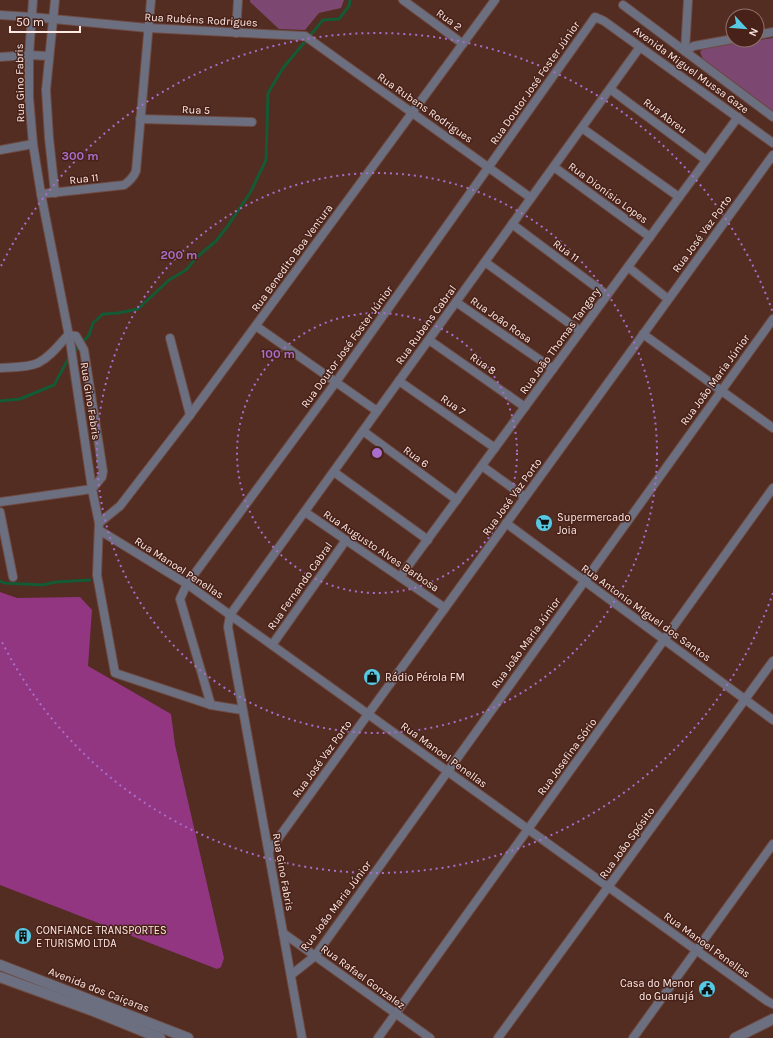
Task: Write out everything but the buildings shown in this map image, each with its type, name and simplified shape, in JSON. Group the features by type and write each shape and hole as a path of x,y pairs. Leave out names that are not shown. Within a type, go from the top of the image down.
{"street":[{"name":"Rua Gino Fabris","path":"33,0 29,55 29,97 33,144 41,194 72,337 73,362 99,527 97,575 115,673 211,705 242,710"},
{"path":"55,0 48,56 46,90 55,193"},
{"path":"140,119 150,0"},
{"path":"236,33 238,0"},
{"name":"Rua 2","path":"403,0 463,44"},
{"name":"Rua Benedito Boa Ventura","path":"99,527 120,506 190,415 495,0"},
{"path":"685,51 688,0"},
{"name":"Avenida Miguel Mussa Gaze","path":"623,5 773,117"},
{"name":"Rua Rubéns Rodrigues","path":"0,15 148,28 305,36"},
{"name":"Avenida Miguel Mussa Gaze","path":"595,17 604,20 773,143"},
{"name":"Rua Doutor José Foster Júnior","path":"211,705 180,599 187,584 336,382 595,17"},
{"name":"Rua Rubens Rodrigues","path":"305,36 531,198"},
{"path":"685,51 694,46 725,40"},
{"name":"Rua Rubens Cabral","path":"230,615 640,47"},
{"path":"0,57 29,55 48,56"},
{"name":"Rua Abreu","path":"610,89 706,160"},
{"name":"Rua João Thomas Tangary","path":"400,577 738,117"},
{"name":"Rua 5","path":"140,119 252,122"},
{"name":"Rua 11","path":"41,194 118,186 129,182 136,171 140,119"},
{"path":"582,128 679,197"},
{"path":"0,150 33,144"},
{"name":"Rua José Vaz Porto","path":"268,851 773,155"},
{"name":"Rua Dionísio Lopes","path":"554,167 650,237"},
{"name":"Rua 11","path":"512,224 607,295"},
{"path":"485,262 580,331"},
{"path":"628,267 668,299"},
{"name":"Rua João Rosa","path":"456,302 553,369"},
{"name":"Rua João Maria Júnior","path":"291,975 315,956 773,319"},
{"path":"256,326 378,411"},
{"path":"643,334 773,428"},
{"path":"0,368 23,367 37,363 72,337 84,350 103,471 102,477 92,489 0,502"},
{"path":"170,338 190,415"},
{"name":"Rua 8","path":"429,340 525,407"},
{"name":"Rua 7","path":"399,381 495,448"},
{"name":"Rua 6","path":"363,432 457,500"},
{"path":"482,466 525,497"},
{"path":"334,472 428,540"},
{"name":"Rua Josefina Sório","path":"378,1038 773,488"},
{"path":"0,512 13,578"},
{"name":"Rua Augusto Alves Barbosa","path":"305,512 445,608"},
{"name":"Rua Antonio Miguel dos Santos","path":"506,523 773,720"},
{"name":"Rua Manoel Penellas","path":"99,527 187,584 773,1004"},
{"name":"Rua Fernando Cabral","path":"272,645 346,540"},
{"name":"Rua Gino Fabris","path":"230,615 228,627 242,710 302,1038"},
{"name":"Rua João Spósito","path":"498,1038 773,661"},
{"path":"633,1038 773,844"},
{"name":"Rua Rafael Gonzalez","path":"284,933 430,1038"},
{"name":"Avenida dos Caiçaras","path":"0,965 93,1006 160,1038"},
{"name":"Avenida dos Caiçaras","path":"0,977 188,1038"},
{"path":"735,1038 748,1034 773,1019"}],"shaded area":[{"path":"250,0 344,0 341,8 319,13 305,30 279,29 250,2"},
{"path":"773,38 773,111 703,59 700,52 703,48 725,45 725,48 765,48 765,39"},
{"path":"0,592 17,598 80,597 92,610 88,666 171,714 175,745 224,958 221,967 217,969 0,885"}],"waterway":[{"path":"74,352 89,335 93,323 103,314 138,309 169,280 186,270 197,257 216,241 227,227 250,193 266,160 268,93 283,68 323,20 339,19 349,6 350,0"},
{"path":"0,401 20,399 54,385 70,356"},
{"path":"0,581 4,583 42,585 56,582 90,580"}],"place":[{"name":"Supermercado Joia","path":"544,523"},
{"name":"Rádio Pérola FM","path":"372,677"},
{"name":"CONFIANCE TRANSPORTES E TURISMO LTDA","path":"23,936"},
{"name":"Casa do Menor do Guarujá","path":"707,989"}]}
